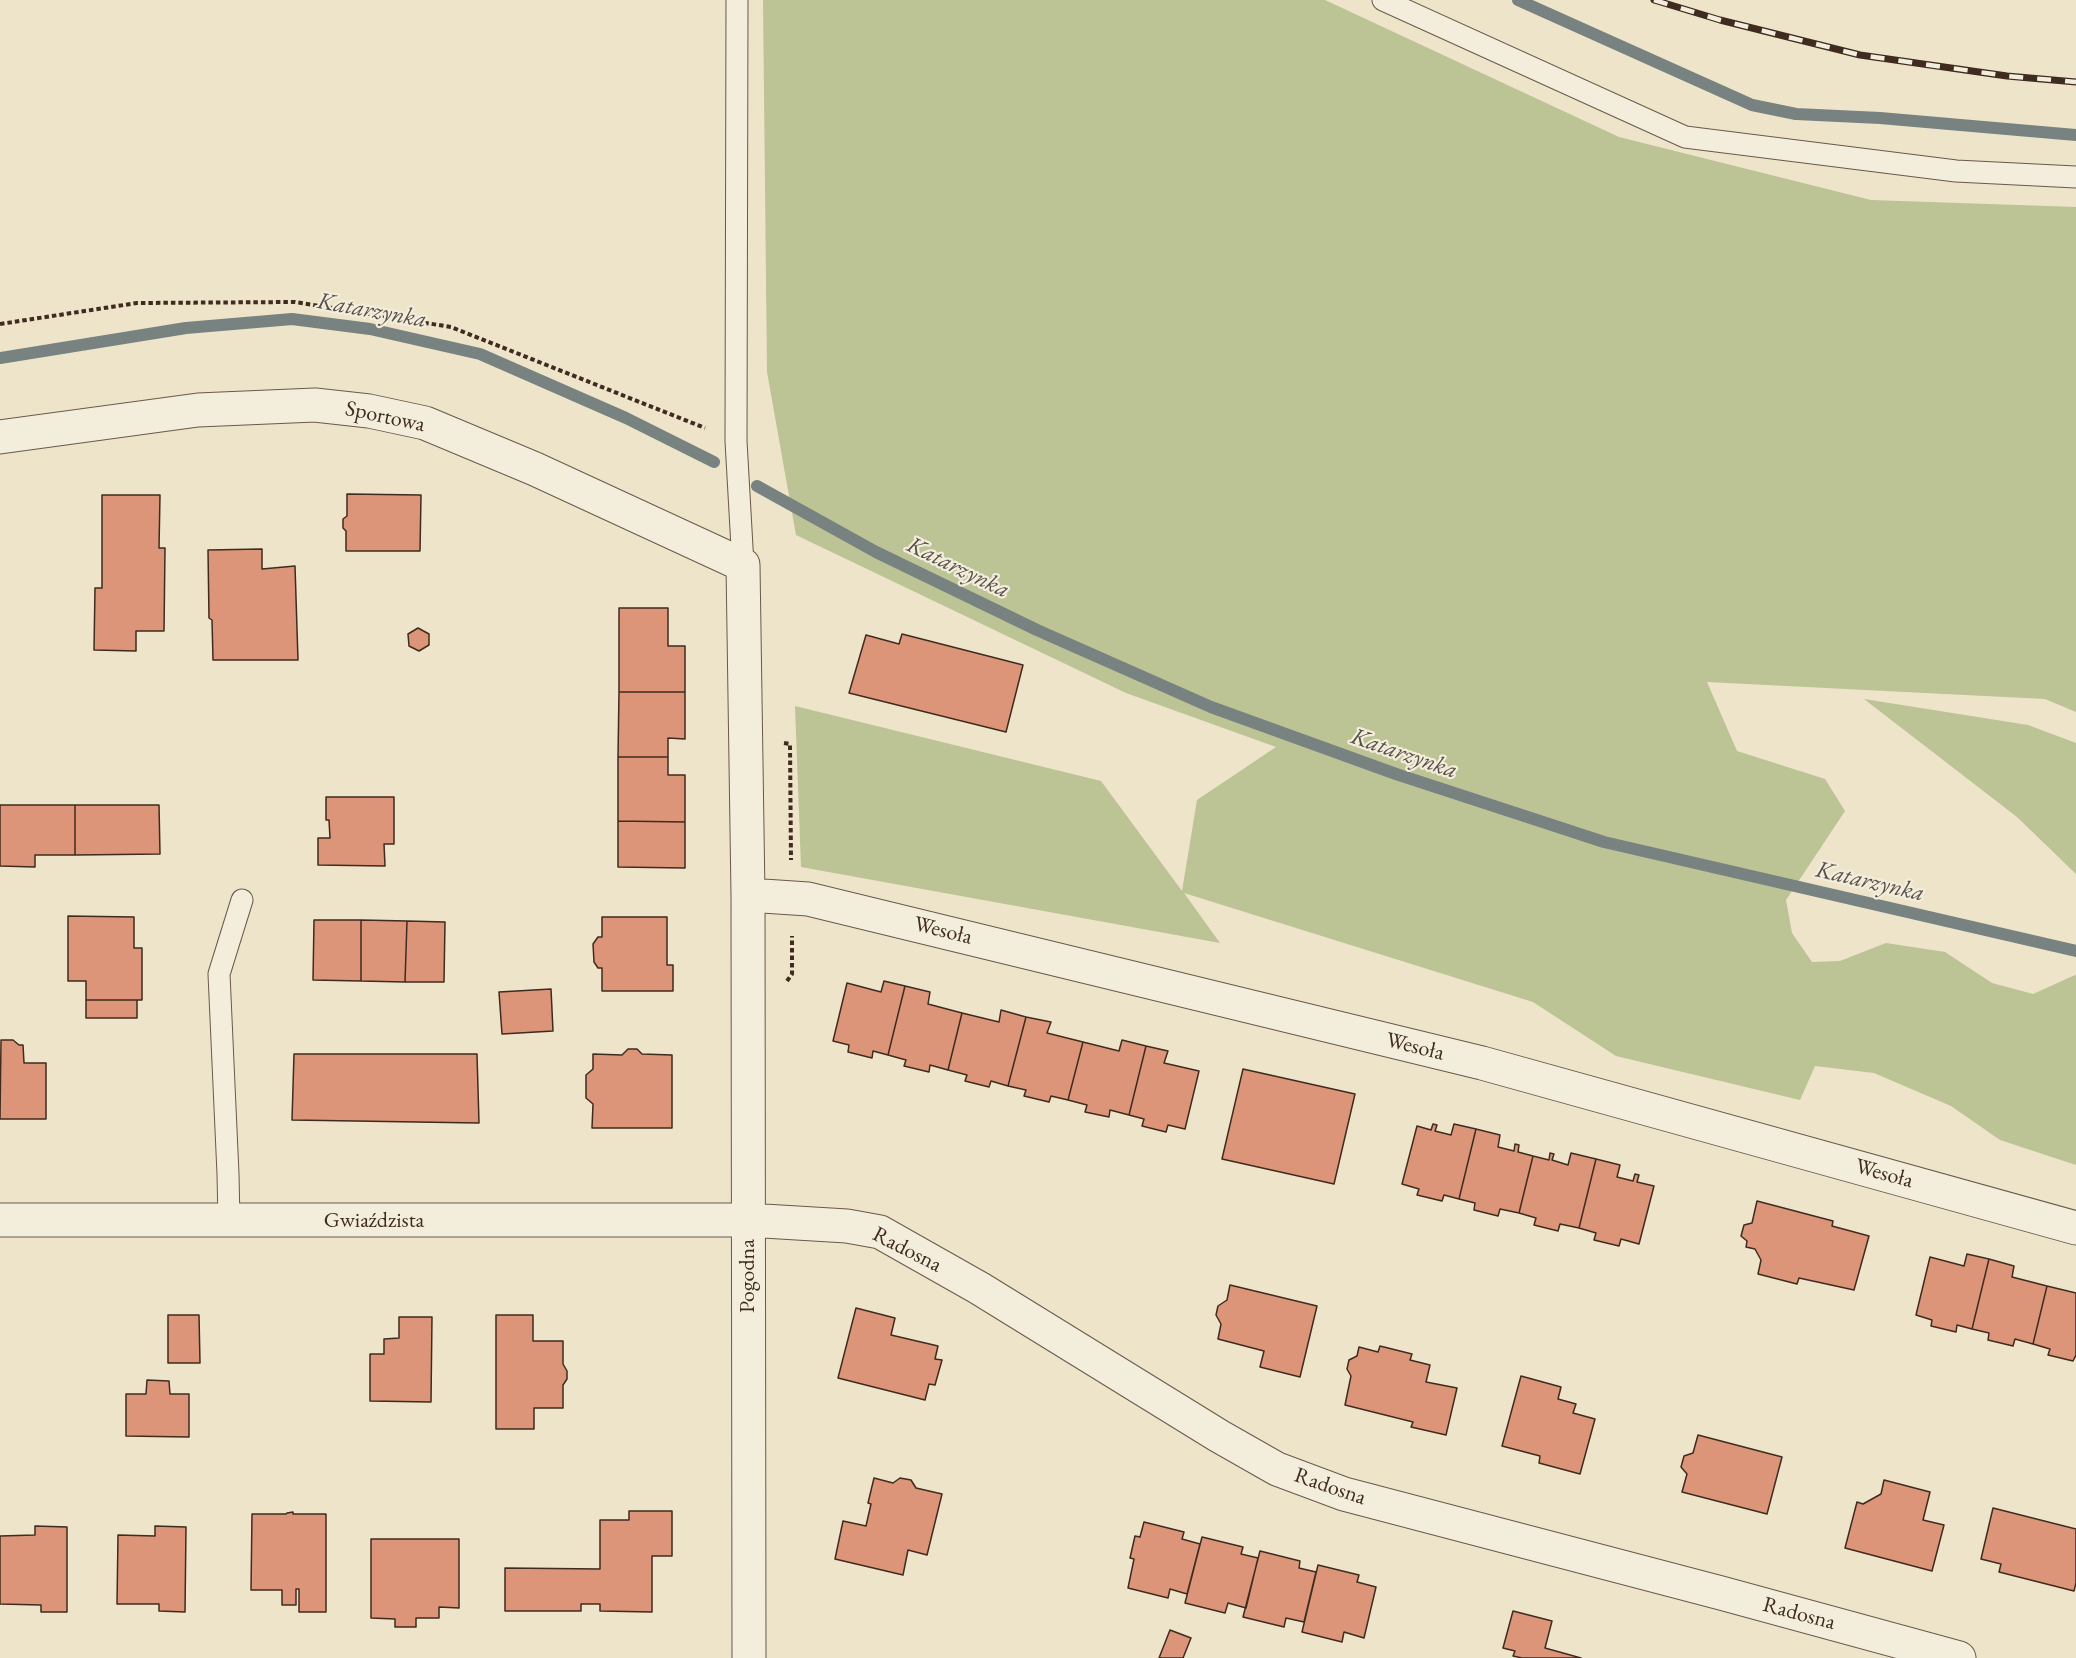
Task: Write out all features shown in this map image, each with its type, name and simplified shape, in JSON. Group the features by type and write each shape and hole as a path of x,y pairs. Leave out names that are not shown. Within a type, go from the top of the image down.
{"street":[{"name":"Sportowa","path":"0,437 198,410 315,405 369,411 425,423 535,469 743,565"},
{"name":"Pogodna","path":"743,565 748,895 749,1658"},
{"name":"Wesoła","path":"748,895 808,898 1482,1063 2076,1228"},
{"name":"Gwiaździsta","path":"0,1220 747,1220"},
{"name":"Radosna","path":"747,1220 847,1226 880,1232 979,1288 1219,1436 1277,1469 1344,1494 1959,1658"}],"lane":[{"path":"737,0 736,441 743,565"},
{"path":"1383,0 1685,137 1956,171 2076,177"},
{"path":"229,1221 219,974 242,900"}],"path":[{"path":"0,324 137,303 295,302 450,327 736,441"},
{"path":"790,744 791,869"}],"green space":[{"path":"763,0 1325,0 1619,137 1871,200 2076,207 2076,712 2045,699 1707,682 1737,751 1825,779 1845,811 1786,900 1792,933 1812,962 1840,961 1886,943 1945,952 1992,983 2033,994 2076,976 2076,1165 2000,1140 1951,1106 1874,1073 1815,1066 1800,1100 1616,1056 1533,1002 1184,893 1220,943 801,867 795,706 1101,781 1182,891 1197,800 1276,747 1126,693 796,535 767,372"},
{"path":"1864,699 2028,725 2076,743 2076,874 2017,817"}],"building":[{"path":"347,494 421,495 420,551 346,551 346,531 343,528 343,519 347,516"},
{"path":"102,495 160,495 159,548 165,548 164,631 136,631 136,651 94,650 95,588 102,588"},
{"path":"262,549 262,569 295,566 298,660 213,660 212,620 209,618 208,550"},
{"path":"619,608 668,608 668,646 685,646 685,692 619,692"},
{"path":"418,628 429,634 429,645 419,651 409,646 408,634"},
{"path":"902,634 1023,665 1006,732 849,693 866,635 899,644"},
{"path":"619,692 685,692 685,739 668,738 668,757 618,757"},
{"path":"618,757 668,757 668,775 685,775 685,822 618,821"},
{"path":"326,797 394,797 394,844 384,844 385,866 318,865 318,838 330,838 329,820 326,820"},
{"path":"0,805 75,805 75,855 35,855 35,867 0,866"},
{"path":"75,805 159,805 160,854 75,855"},
{"path":"618,821 685,822 685,868 618,867"},
{"path":"68,916 134,917 134,948 142,948 142,1000 86,1000 86,981 68,981"},
{"path":"602,917 667,917 667,965 673,965 673,991 602,991 602,968 598,968 594,962 593,944 598,937 602,937"},
{"path":"314,920 361,920 361,981 313,980"},
{"path":"361,920 407,921 405,982 361,981"},
{"path":"407,921 445,922 444,982 405,982"},
{"path":"884,981 905,986 888,1055 873,1051 872,1058 848,1052 849,1045 833,1041 847,983 881,992"},
{"path":"905,986 930,992 928,1004 962,1013 948,1070 930,1065 929,1072 904,1066 906,1060 888,1055"},
{"path":"551,989 553,1031 502,1034 499,992"},
{"path":"86,1000 137,1000 137,1018 86,1018"},
{"path":"1001,1010 1026,1017 1008,1086 991,1081 989,1087 965,1081 967,1075 948,1070 962,1013 999,1022"},
{"path":"1026,1017 1051,1022 1047,1033 1083,1042 1068,1100 1051,1096 1049,1102 1024,1096 1026,1090 1008,1086"},
{"path":"1,1040 13,1040 23,1045 24,1063 46,1063 46,1119 0,1119"},
{"path":"1122,1040 1146,1046 1129,1115 1110,1110 1109,1117 1085,1112 1087,1105 1068,1100 1083,1042 1119,1051"},
{"path":"1146,1046 1168,1051 1164,1063 1199,1071 1185,1129 1168,1125 1166,1132 1142,1126 1144,1119 1129,1115"},
{"path":"628,1049 637,1049 642,1054 672,1055 672,1128 592,1128 593,1104 586,1098 586,1075 593,1069 593,1054 622,1055"},
{"path":"294,1054 477,1054 479,1123 292,1120"},
{"path":"1243,1069 1355,1094 1334,1184 1222,1159"},
{"path":"1433,1124 1437,1125 1435,1131 1451,1135 1454,1124 1476,1129 1459,1199 1444,1195 1442,1201 1417,1195 1419,1189 1402,1184 1417,1126 1431,1130"},
{"path":"1476,1129 1500,1135 1498,1147 1514,1151 1515,1144 1519,1145 1518,1152 1533,1156 1519,1213 1500,1209 1498,1216 1474,1210 1475,1203 1459,1199"},
{"path":"1550,1153 1554,1154 1552,1160 1568,1165 1571,1153 1596,1159 1579,1228 1560,1224 1558,1231 1534,1225 1536,1218 1519,1213 1533,1156 1549,1160"},
{"path":"1596,1159 1620,1165 1617,1177 1633,1181 1635,1174 1639,1175 1637,1182 1654,1186 1639,1244 1621,1239 1619,1246 1594,1240 1596,1233 1579,1228"},
{"path":"1757,1201 1833,1221 1832,1226 1869,1236 1854,1290 1799,1278 1797,1284 1758,1274 1761,1260 1755,1249 1746,1247 1747,1241 1741,1236 1744,1225 1752,1223"},
{"path":"1967,1254 1989,1259 1972,1329 1957,1325 1956,1332 1931,1326 1932,1320 1916,1315 1930,1257 1964,1266"},
{"path":"1989,1259 2014,1266 2012,1277 2047,1286 2033,1344 2015,1339 2013,1346 1988,1340 1989,1333 1972,1329"},
{"path":"1230,1285 1317,1306 1300,1377 1260,1367 1264,1351 1218,1339 1221,1324 1216,1315 1218,1306 1227,1300"},
{"path":"2047,1286 2076,1293 2076,1355 2073,1361 2048,1355 2050,1349 2033,1344"},
{"path":"856,1308 895,1318 891,1335 938,1346 935,1359 942,1360 935,1385 929,1384 925,1400 838,1378"},
{"path":"168,1315 199,1315 200,1363 168,1363"},
{"path":"496,1315 533,1315 533,1341 563,1341 563,1364 567,1371 567,1379 563,1385 563,1408 534,1408 534,1429 496,1429"},
{"path":"399,1317 432,1317 431,1402 370,1401 370,1354 384,1354 384,1339 399,1338"},
{"path":"1380,1346 1412,1354 1410,1360 1430,1365 1426,1382 1457,1388 1446,1435 1411,1427 1413,1422 1345,1405 1351,1376 1347,1369 1349,1360 1357,1356 1359,1347 1378,1352"},
{"path":"1521,1376 1561,1387 1558,1399 1576,1404 1573,1413 1595,1419 1580,1474 1539,1463 1540,1456 1502,1446"},
{"path":"147,1380 169,1381 170,1394 189,1394 189,1437 126,1436 126,1394 146,1394"},
{"path":"1698,1435 1782,1457 1767,1514 1682,1492 1687,1474 1681,1467 1684,1456 1693,1453"},
{"path":"874,1478 893,1483 900,1478 911,1480 916,1488 942,1494 927,1555 908,1550 903,1575 835,1559 843,1521 866,1526 871,1504 868,1503"},
{"path":"1884,1480 1930,1492 1923,1520 1944,1525 1932,1571 1845,1548 1857,1502 1863,1504 1881,1494"},
{"path":"1993,1508 2076,1529 2074,1591 1999,1572 2001,1564 1981,1559"},
{"path":"629,1511 672,1511 672,1556 652,1556 652,1612 600,1611 600,1604 581,1604 581,1611 505,1611 505,1568 600,1569 600,1520 629,1520"},
{"path":"293,1512 293,1514 326,1514 326,1612 299,1612 299,1589 296,1589 296,1605 282,1605 282,1590 251,1590 252,1514"},
{"path":"1144,1522 1184,1532 1182,1539 1200,1544 1187,1594 1170,1589 1168,1598 1128,1588 1134,1559 1130,1558 1135,1536 1140,1537"},
{"path":"35,1526 67,1527 67,1612 41,1612 41,1605 0,1604 0,1536 35,1535"},
{"path":"155,1526 186,1527 185,1612 159,1611 159,1604 117,1604 118,1535 155,1536"},
{"path":"1202,1537 1243,1547 1241,1554 1258,1558 1246,1608 1228,1603 1225,1613 1185,1603"},
{"path":"371,1539 459,1539 459,1608 439,1607 439,1618 416,1618 416,1627 395,1627 395,1619 371,1618"},
{"path":"1260,1551 1300,1561 1299,1568 1316,1572 1304,1622 1286,1618 1284,1627 1243,1617"},
{"path":"1318,1565 1359,1575 1357,1582 1376,1587 1364,1638 1344,1632 1342,1642 1302,1632"},
{"path":"1513,1611 1552,1621 1545,1648 1581,1658 1513,1656 1515,1651 1503,1648"},
{"path":"1170,1630 1191,1638 1183,1658 1159,1658"}],"waterway":[{"path":"1518,0 1752,105 1796,114 1880,118 2076,135"},
{"name":"Katarzynka","path":"0,358 186,328 292,319 370,329 480,354 626,418 714,462"},
{"name":"Katarzynka","path":"757,486 876,552 1037,630 1211,707 1396,774 1604,842 2076,951"}],"railway":[{"path":"1654,0 1720,20 1860,55 2007,76 2076,82"}]}
